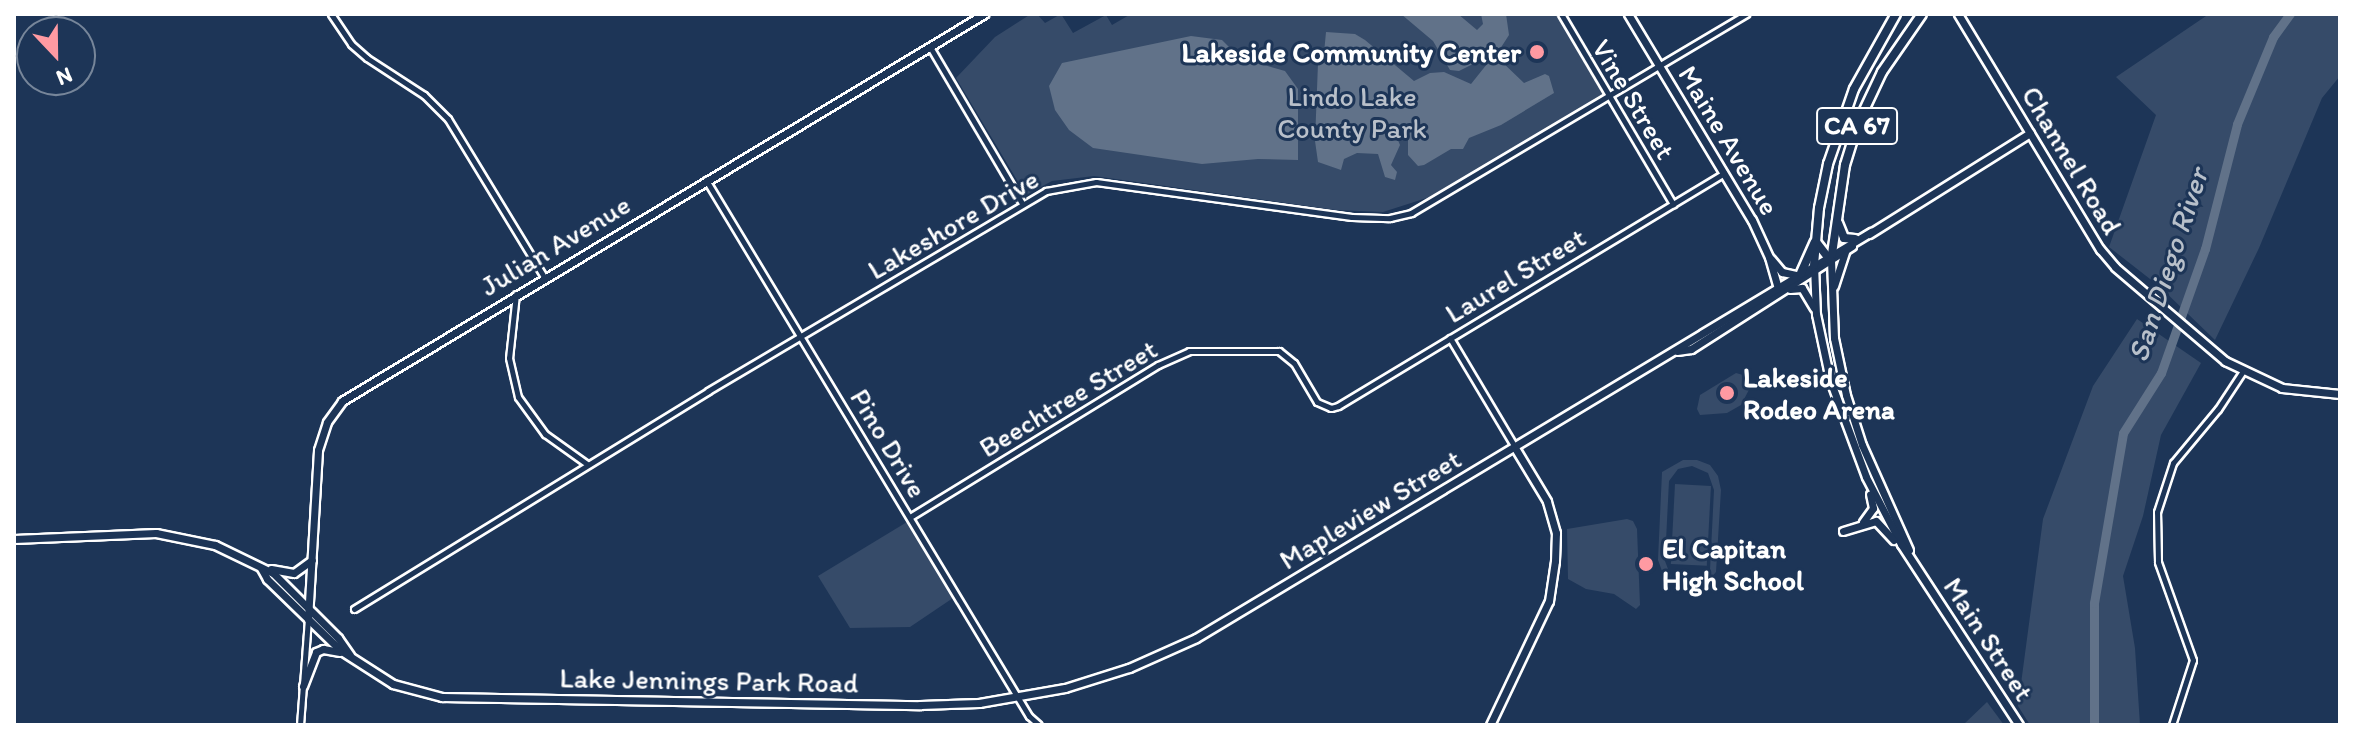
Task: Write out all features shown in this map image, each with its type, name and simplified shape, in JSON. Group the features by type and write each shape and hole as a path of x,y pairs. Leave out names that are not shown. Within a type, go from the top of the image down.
{"highway":[{"name":"CA 67","path":"1816,268 1815,241 1828,164 1854,89 1896,14"},
{"name":"CA 67","path":"1830,257 1845,165 1858,123 1882,72 1922,14"},
{"path":"1836,212 1840,233 1855,239"},
{"path":"1800,274 1815,241 1830,257"}],"main road":[{"name":"Julian Avenue","path":"308,619 318,450 335,408 354,391 984,14"},
{"name":"Maine Avenue","path":"1628,14 1724,173 1769,257 1781,290"},
{"name":"Channel Road","path":"1963,16 2100,249 2205,344 2243,371 2282,388 2340,394"},
{"name":"Mapleview Street","path":"1830,257 1846,250 2030,133"},
{"name":"Mapleview Street","path":"1076,685 1129,668 1196,638 1677,351 1691,349 1855,239 1871,232"},
{"path":"1831,289 1846,250"},
{"path":"1769,257 1782,272 1800,274"},
{"name":"Main Street","path":"1830,257 1834,338 1852,416 1884,498 1923,577"},
{"name":"Mapleview Street","path":"1781,290 1800,274 1816,268"},
{"path":"1816,268 1831,289"},
{"name":"Main Street","path":"1816,268 1816,314 1830,380 1866,477 1894,533 2019,725"},
{"path":"1781,290 1802,288 1816,314"},
{"path":"1490,725 1549,601 1555,561 1556,533 1547,501 1515,448"},
{"path":"1861,523 1873,508 1866,477"},
{"path":"1843,531 1861,523 1880,523 1923,577"},
{"name":"Lake Jennings Park Road","path":"14,539 171,534 215,545 273,573 309,607 350,655"},
{"path":"261,568 294,573 312,560"},
{"name":"Lake Jennings Park Road","path":"261,568 267,579 340,650 397,686 465,699 920,705 1019,698 1076,685"},
{"path":"303,686 319,650 350,655"}],"street":[{"path":"331,14 351,44 424,95 448,119 544,277"},
{"name":"Vine Street","path":"1561,14 1673,204"},
{"name":"Lakeshore Drive","path":"354,609 800,335 1022,203 1056,187 1096,182 1352,217 1390,218 1411,213 1437,201 1746,14"},
{"path":"930,47 1022,203"},
{"name":"Laurel Street","path":"1325,407 1338,406 1724,173"},
{"name":"Pino Drive","path":"706,180 1019,698 1039,725"},
{"path":"516,293 509,358 518,397 545,434 587,464"},
{"path":"1450,338 1515,448"},
{"name":"Beechtree Street","path":"910,517 1158,365 1189,351 1283,352 1294,363 1317,402 1325,407"},
{"path":"2172,725 2193,660 2158,562 2157,512 2173,463 2218,409 2243,371"},
{"path":"300,725 308,619"}],"green space":[{"name":"Lindo Lake County Park","path":"1031,14 1037,14 1045,23 1061,14 1073,33 1106,15 1112,25 1131,14 1556,14 1604,95 1436,195 1383,212 1336,210 1094,176 1052,181 1026,195 956,78 995,37"},
{"path":"2209,14 2340,14 2340,76 2322,98 2259,248 2215,340 2159,286 2109,247 2156,115 2116,77"},
{"path":"2137,319 2201,363 2161,435 2143,516 2123,576 2135,648 2140,725 2030,725 2018,706 2043,519 2093,386"},
{"name":"Lakeside Rodeo Arena","path":"1736,373 1750,377 1753,382 1741,405 1727,413 1700,415 1697,409 1700,395"},
{"path":"1683,460 1697,460 1710,465 1718,476 1721,490 1716,572 1704,586 1687,591 1666,582 1658,560 1662,472","holes":["1692,466 1708,473 1714,490 1710,570 1701,581 1687,585 1671,577 1665,561 1669,481 1678,469"]},
{"path":"1675,484 1711,486 1707,566 1671,564"},
{"path":"1627,519 1633,521 1637,529 1640,605 1636,609 1614,594 1586,589 1568,579 1567,529"},
{"path":"907,522 953,598 910,627 850,628 818,576"},
{"path":"1987,702 2004,725 1963,725"}],"shaded area":[{"path":"1401,14 1458,14 1477,30 1483,24 1481,14 1506,14 1509,35 1500,49 1499,59 1524,83 1545,74 1549,76 1554,93 1501,125 1469,138 1463,149 1451,149 1424,165 1418,166 1408,155 1408,139 1397,138 1400,145 1391,165 1397,172 1395,180 1385,177 1378,154 1357,153 1344,159 1341,170 1318,162 1315,141 1318,63 1324,53 1326,32 1355,34 1414,81 1430,73 1444,72 1471,84 1487,64 1485,58 1459,71 1450,70 1433,41"},
{"path":"1191,36 1222,40 1240,58 1285,71 1298,89 1298,160 1258,159 1202,164 1093,148 1069,130 1055,110 1049,86 1062,63"}],"waterway":[{"name":"San Diego River","path":"2094,725 2094,603 2123,433 2161,373 2205,249 2237,124 2273,37 2290,14"}],"place":[{"name":"Lakeside Community Center","path":"1537,52"},
{"name":"Lakeside Rodeo Arena","path":"1727,393"},
{"name":"El Capitan High School","path":"1646,564"}]}
